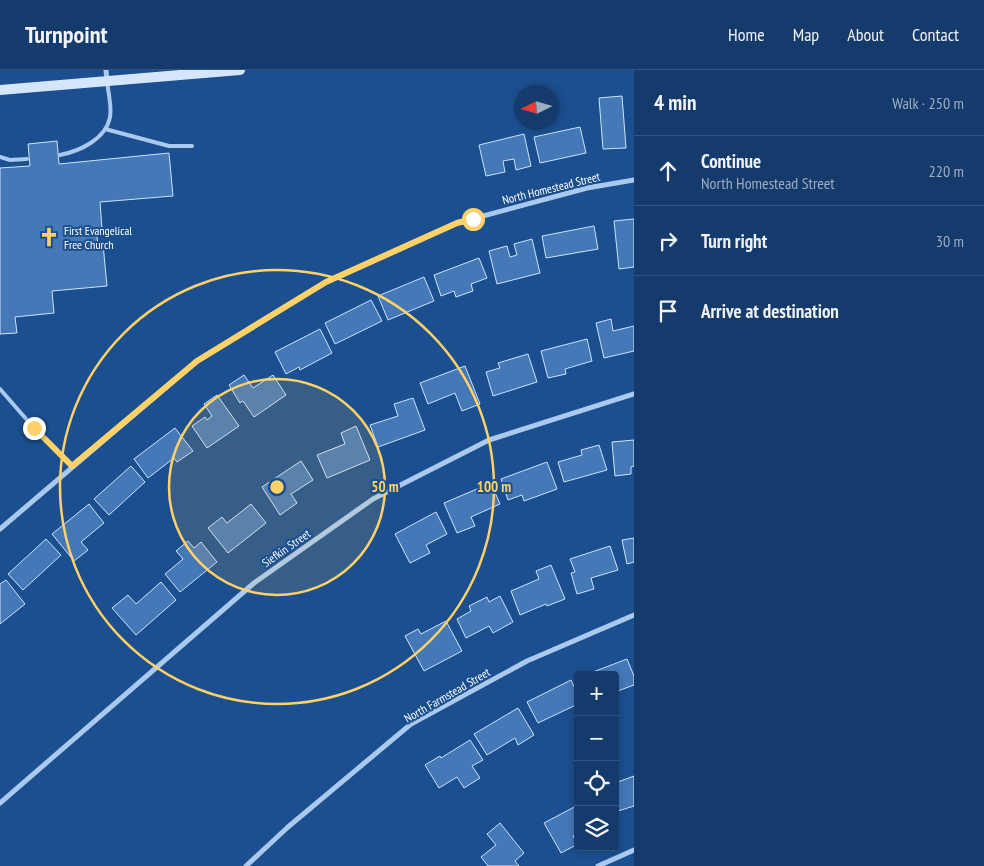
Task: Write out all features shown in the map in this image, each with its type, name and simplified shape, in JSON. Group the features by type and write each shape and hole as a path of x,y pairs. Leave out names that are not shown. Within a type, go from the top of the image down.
{"main road":[{"path":"0,90 240,70"}],"street":[{"path":"106,70 107,81"},
{"name":"North Homestead Street","path":"0,529 197,361 326,282 457,223 587,188 634,180"},
{"name":"Siefkin Street","path":"0,803 254,583 373,499 489,440 634,394"},
{"name":"North Farmstead Street","path":"246,866 288,827 411,724 526,661 634,615"},
{"path":"598,866 634,850"}],"lane":[{"path":"60,155 84,148 105,129 110,116 107,81"},
{"path":"105,129 168,146 192,146"},
{"path":"0,157 10,160 27,159"},
{"path":"0,389 34,428 72,466"}],"building":[{"path":"622,96 626,148 603,149 599,98"},
{"path":"580,127 586,153 540,163 534,137"},
{"path":"524,134 531,166 516,170 514,159 503,161 505,172 486,176 479,145"},
{"name":"First Evangelical Free Church","path":"57,141 59,164 169,153 173,196 100,202 102,229 96,230 98,244 103,244 107,286 52,291 54,313 15,317 17,333 0,334 0,168 30,166 28,144"},
{"path":"634,219 634,267 619,269 614,221"},
{"path":"594,226 598,249 546,258 542,236"},
{"path":"532,239 540,273 497,284 489,251 507,246 510,257 517,255 514,244"},
{"path":"479,258 487,278 471,284 473,291 456,297 454,291 441,296 434,275"},
{"path":"424,277 434,301 388,320 378,296"},
{"path":"371,300 382,321 335,344 325,323"},
{"path":"611,319 613,331 634,326 634,351 604,358 596,323"},
{"path":"320,329 332,353 300,370 299,367 286,374 275,352"},
{"path":"587,339 592,361 565,369 566,374 548,378 541,351"},
{"path":"528,354 537,382 493,396 486,372 500,368 498,363"},
{"path":"465,366 480,404 462,411 455,393 428,404 420,383"},
{"path":"244,375 253,388 273,375 286,395 254,417 243,401 240,403 229,385"},
{"path":"217,395 239,426 207,448 192,426 205,417 207,420 212,416 204,404"},
{"path":"413,398 425,430 378,447 370,425 398,416 394,404"},
{"path":"356,426 370,460 327,478 317,455 345,444 341,433"},
{"path":"175,428 193,451 177,462 174,458 148,478 134,459"},
{"path":"634,440 634,466 631,467 631,474 615,476 612,442"},
{"path":"599,445 607,470 564,482 558,462 582,455 581,450"},
{"path":"301,461 313,480 291,494 297,503 280,515 262,487"},
{"path":"547,462 557,489 524,501 522,495 508,500 501,479"},
{"path":"131,466 145,482 109,515 94,499"},
{"path":"491,483 500,504 471,517 475,526 457,533 444,503"},
{"path":"89,504 104,523 81,542 88,550 74,561 52,534"},
{"path":"251,504 266,523 228,553 208,528 222,517 227,523"},
{"path":"436,512 447,534 426,545 430,553 410,563 395,534"},
{"path":"634,538 634,562 627,564 622,540"},
{"path":"46,539 61,555 23,590 8,574"},
{"path":"188,541 194,548 201,542 217,562 180,592 165,574 183,559 176,551"},
{"path":"610,546 618,570 591,578 594,589 577,594 571,573 575,572 570,559"},
{"path":"551,565 565,599 547,606 546,604 520,615 511,591 539,579 536,571"},
{"path":"6,580 25,604 0,624 0,584"},
{"path":"161,582 176,600 136,635 112,608 128,595 136,604"},
{"path":"500,596 513,622 493,633 489,626 466,638 457,619 471,611 469,606 487,597 489,602"},
{"path":"446,621 462,651 424,671 405,636 418,629 421,634"},
{"path":"627,659 634,676 634,685 619,691 619,671 596,671"},
{"path":"571,680 574,686 574,706 538,723 527,702"},
{"path":"518,708 534,735 518,745 515,738 487,755 474,734"},
{"path":"470,740 483,760 472,766 480,778 464,788 457,777 439,788 425,765 440,756 441,758"},
{"path":"634,776 634,806 619,811 619,806 619,782"},
{"path":"574,807 574,846 561,853 544,823"},
{"path":"500,823 524,853 515,861 519,866 488,866 481,857 496,845 487,834"}],"place":[{"name":"First Evangelical Free Church","path":"49,237"}],"route":[{"path":"34,428 72,466 197,361 326,282 457,223 473,219"}]}
